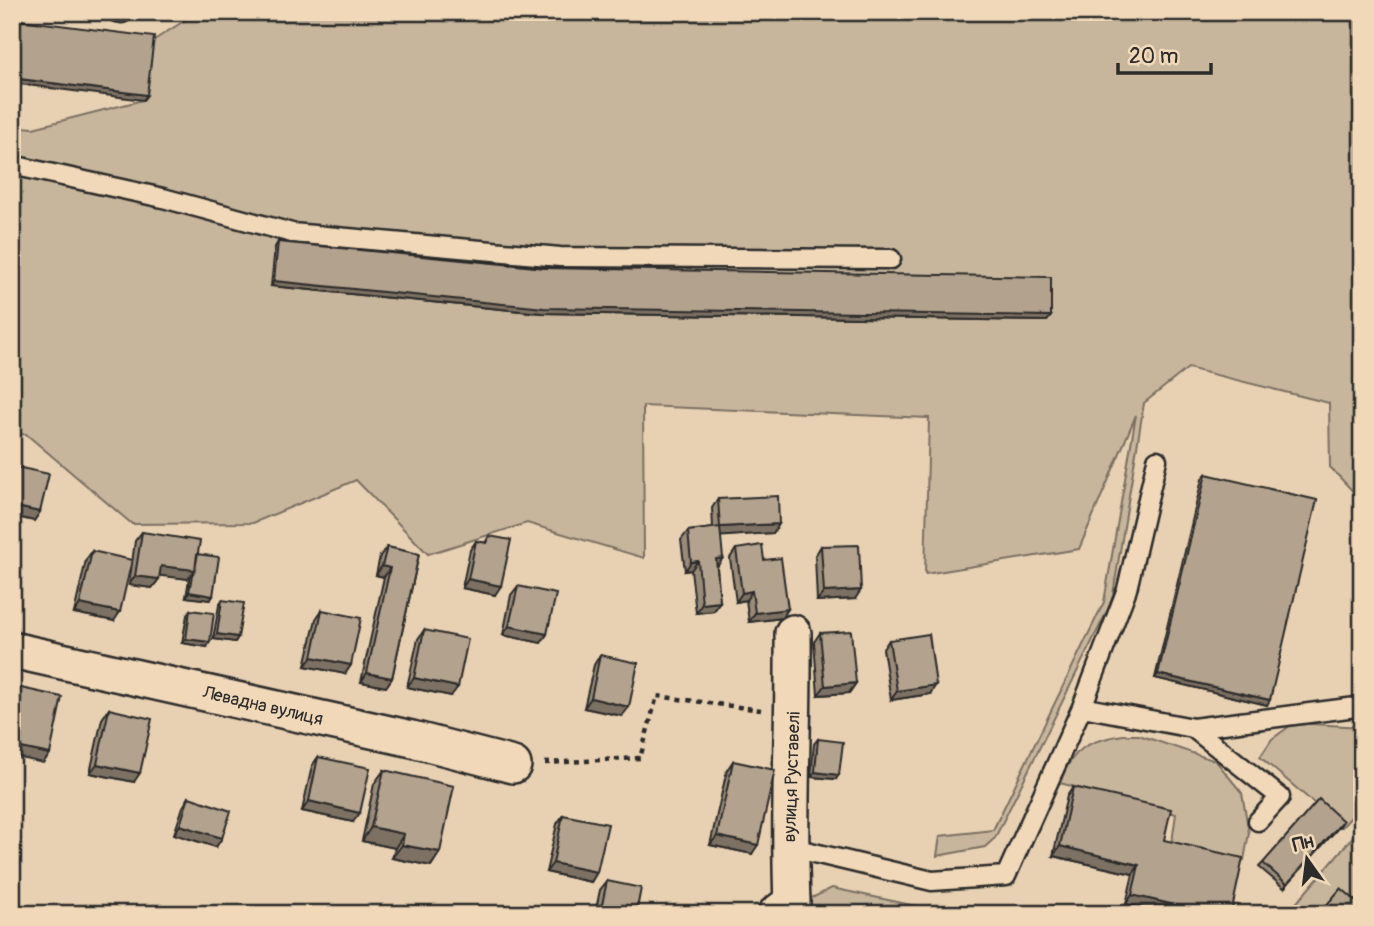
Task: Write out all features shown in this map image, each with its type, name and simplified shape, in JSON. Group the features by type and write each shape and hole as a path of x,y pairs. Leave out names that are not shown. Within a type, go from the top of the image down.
{"street":[{"name":"вулиця Руставелі","path":"776,914 792,902 789,847 793,633"},
{"name":"Левадна вулиця","path":"12,650 412,739 513,765"}],"lane":[{"path":"117,12 122,13"},
{"path":"12,166 163,198 292,233 560,257 891,259"},
{"path":"789,847 932,881 1006,876 1082,708 1127,589 1157,460"},
{"path":"1082,708 1192,728 1356,707"},
{"path":"1192,728 1280,797 1258,821"}],"path":[{"path":"513,765 640,758 657,696 793,715"}],"shaded area":[{"path":"198,12 1362,12 1362,501 1330,467 1329,403 1188,368 1144,403 1112,601 995,838 985,847 937,856 940,836 993,830 1104,602 1136,415 1079,549 925,574 929,418 643,406 644,558 527,523 428,554 356,480 253,523 132,524 26,434 12,435 12,126 33,128 143,100 151,42"},
{"path":"1294,723 1362,727 1362,805 1342,827 1260,757 1272,739"},
{"path":"1139,735 1216,761 1242,793 1249,833 1244,860 1172,842 1176,814 1060,783 1070,761 1083,748 1101,740"},
{"path":"1362,826 1362,914 1287,914"},
{"path":"832,888 953,914 779,914"}],"building":[{"path":"12,19 154,37 147,95 12,78"},
{"path":"278,242 545,268 1051,277 1051,316 544,308 274,281"},
{"path":"12,466 49,474 40,512 12,506"},
{"path":"1206,474 1317,500 1270,700 1158,674"},
{"path":"778,496 779,524 720,527 718,499"},
{"path":"720,527 723,558 716,559 720,602 702,604 698,561 691,562 688,531"},
{"path":"142,532 200,541 195,570 161,566 159,579 135,576"},
{"path":"489,536 511,540 501,586 468,579 476,541 487,543"},
{"path":"762,545 764,560 781,558 788,609 755,613 752,591 742,593 736,549"},
{"path":"859,545 861,590 824,592 821,546"},
{"path":"387,547 419,554 392,678 367,673 390,568 382,566"},
{"path":"92,551 132,560 120,612 80,604"},
{"path":"197,554 219,557 213,596 189,592"},
{"path":"518,586 556,594 547,634 509,626"},
{"path":"222,600 244,603 238,637 217,634"},
{"path":"190,610 214,613 210,642 186,639"},
{"path":"322,610 361,618 351,665 312,657"},
{"path":"424,630 468,639 458,687 414,678"},
{"path":"851,631 856,683 825,686 820,633"},
{"path":"929,634 936,685 897,691 889,640"},
{"path":"600,655 638,663 629,707 591,698"},
{"path":"12,686 62,697 50,754 12,746"},
{"path":"109,709 152,719 140,773 97,764"},
{"path":"818,739 843,742 839,775 815,772"},
{"path":"318,757 370,768 360,813 309,801"},
{"path":"733,761 775,770 758,845 717,836"},
{"path":"384,770 454,786 440,852 402,845 404,834 371,827"},
{"path":"1073,787 1171,809 1164,840 1243,858 1231,914 1214,914 1132,895 1139,865 1060,846"},
{"path":"189,797 231,811 222,838 180,825"},
{"path":"1319,799 1343,821 1287,884 1263,863"},
{"path":"563,815 608,824 597,872 553,863"},
{"path":"607,881 641,888 636,914 600,914"},
{"path":"1341,888 1362,906 1362,914 1319,914"}]}
